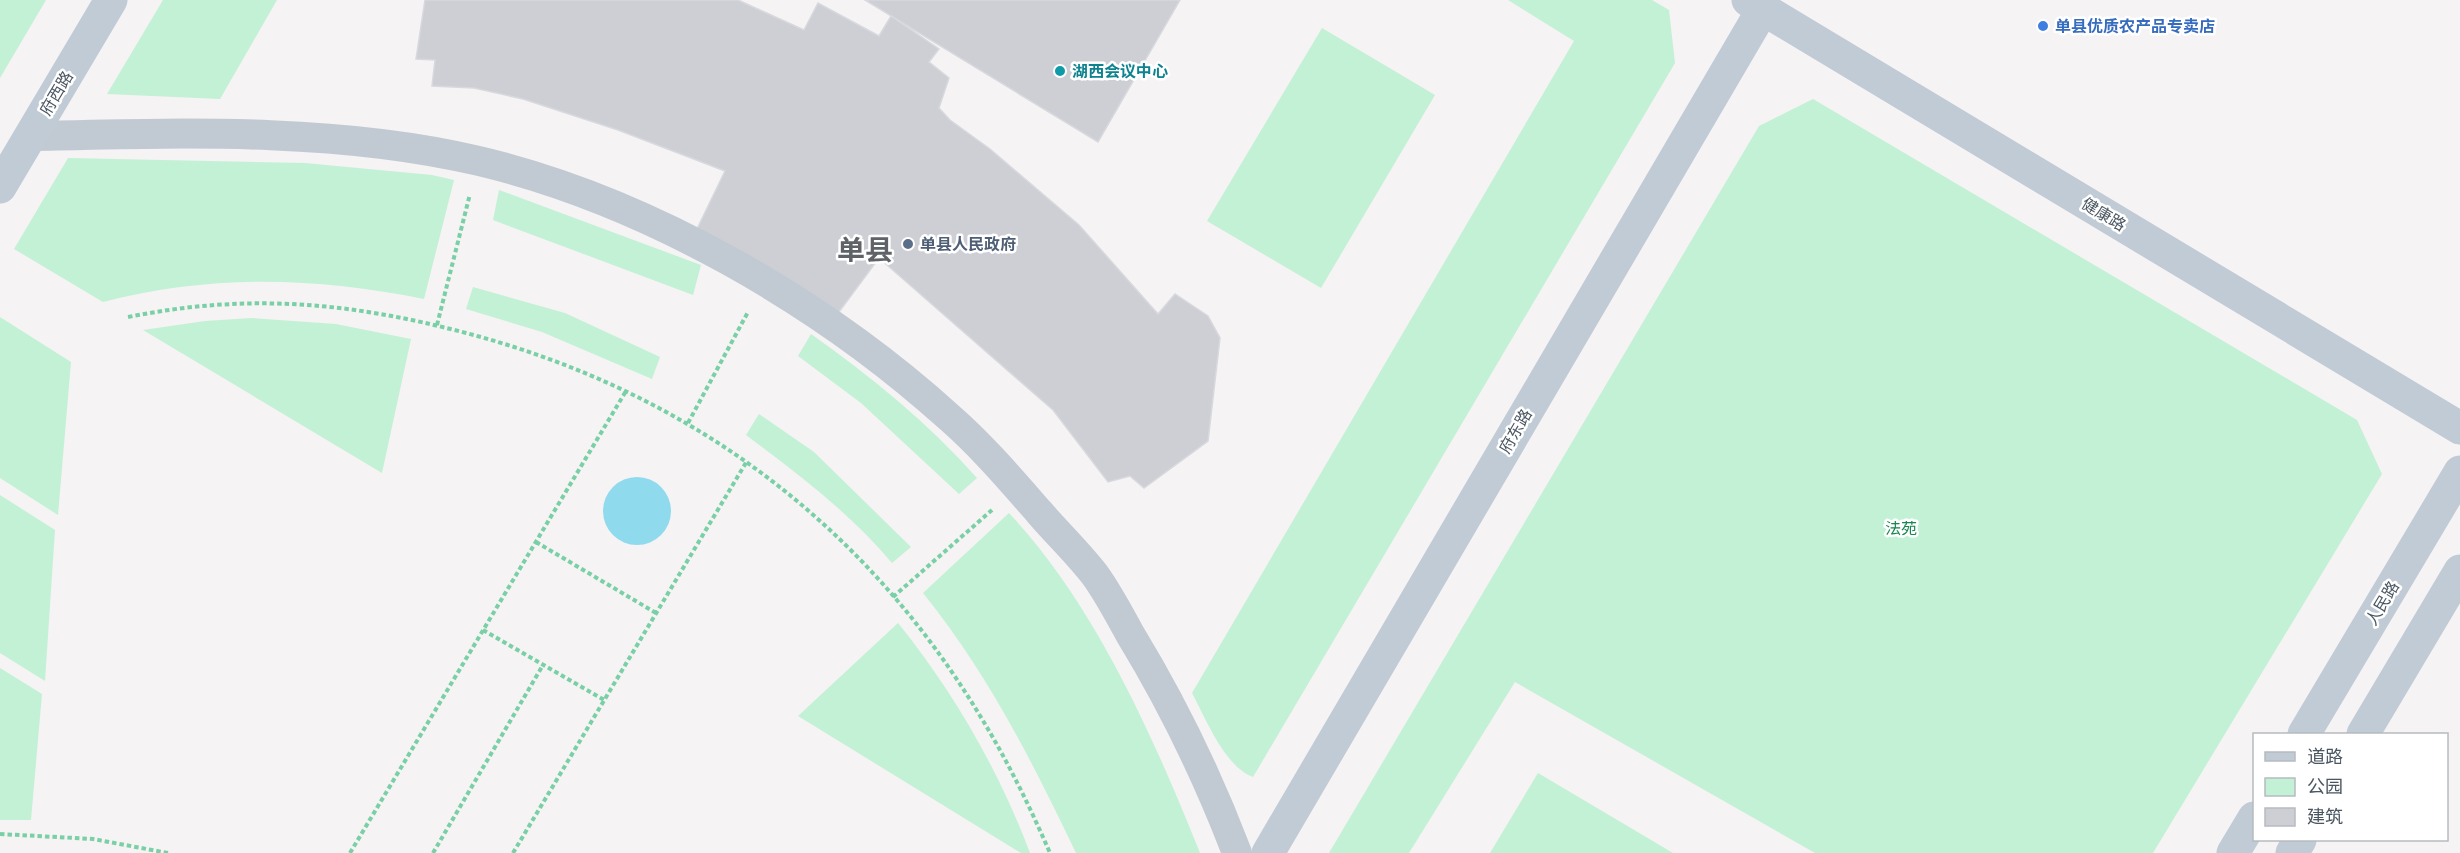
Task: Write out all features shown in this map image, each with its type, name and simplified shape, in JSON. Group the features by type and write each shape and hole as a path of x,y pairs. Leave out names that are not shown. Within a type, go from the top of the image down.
{"street":[{"name":"府西路","path":"0,187 111,0"},
{"name":"健康路","path":"1755,4 2460,428"},
{"name":"府东路","path":"1268,853 1755,4"},
{"path":"30,136 199,133 379,142 478,161 577,189 673,231 765,283 847,334 951,418 1017,487 1095,575 1158,681 1218,803 1237,853"},
{"name":"人民路","path":"2305,733 2460,472"},
{"path":"2364,733 2460,571"},
{"path":"2234,853 2253,820"}],"path":[{"path":"437,325 478,161"},
{"path":"688,423 765,283"},
{"path":"128,317 172,308 209,304 286,303 358,309 437,325 551,358 626,391 688,423 747,462 824,523 920,629 981,717 1005,758 1050,853"},
{"path":"350,853 626,391"},
{"path":"513,853 747,462"},
{"path":"893,597 1017,487"},
{"path":"536,542 657,613"},
{"path":"483,630 604,700"},
{"path":"433,853 543,665"},
{"path":"0,834 93,839 168,853"}],"green space":[{"path":"0,0 46,0 0,78"},
{"path":"163,0 277,0 220,99 107,94"},
{"path":"1508,0 1652,0 1669,10 1675,63 1253,777 1243,772 1225,753 1192,693 1574,41"},
{"path":"1322,28 1435,95 1321,288 1207,221"},
{"name":"法苑","path":"1813,99 2357,420 2382,474 2153,853 1815,853 1515,682 1409,853 1329,853 1759,126"},
{"path":"68,158 305,163 432,175 454,180 424,299 343,286 264,282 184,287 103,302 14,249"},
{"path":"499,190 701,265 693,295 493,220"},
{"path":"473,287 565,313 660,357 652,379 542,332 466,309"},
{"path":"0,317 71,362 58,515 0,478"},
{"path":"252,318 336,324 411,339 382,473 143,330 205,321"},
{"path":"811,334 898,401 939,438 977,478 959,494 861,403 798,356"},
{"path":"759,414 814,452 911,547 892,563 841,510 746,435"},
{"path":"0,495 55,530 45,681 0,653"},
{"path":"1009,513 1069,589 1120,674 1163,764 1200,853 1076,853 1007,718 968,654 923,593"},
{"path":"898,623 938,677 973,733 1004,792 1030,853 1021,853 798,716"},
{"path":"0,668 42,694 31,820 0,820"},
{"path":"1538,773 1673,853 1490,853"}],"water":[{"path":"644,477 656,483 665,492 671,504 669,524 661,535 644,545 630,545 613,535 605,524 603,504 613,487 624,479"}],"building":[{"name":"单县人民政府","path":"425,0 738,0 804,30 818,3 879,36 891,16 939,49 929,62 949,78 939,108 950,120 990,149 1079,225 1158,314 1175,294 1208,316 1220,338 1208,441 1144,488 1130,476 1108,482 1053,410 879,258 836,316 696,231 725,171 618,130 523,99 474,88 432,86 435,60 416,59"},
{"name":"湖西会议中心","path":"865,0 1180,0 1098,142"}],"place":[{"name":"单县优质农产品专卖店","path":"2043,26"},
{"name":"湖西会议中心","path":"1060,71"},
{"name":"单县人民政府","path":"908,244"}],"district":[{"name":"单县","path":"865,250"}]}
